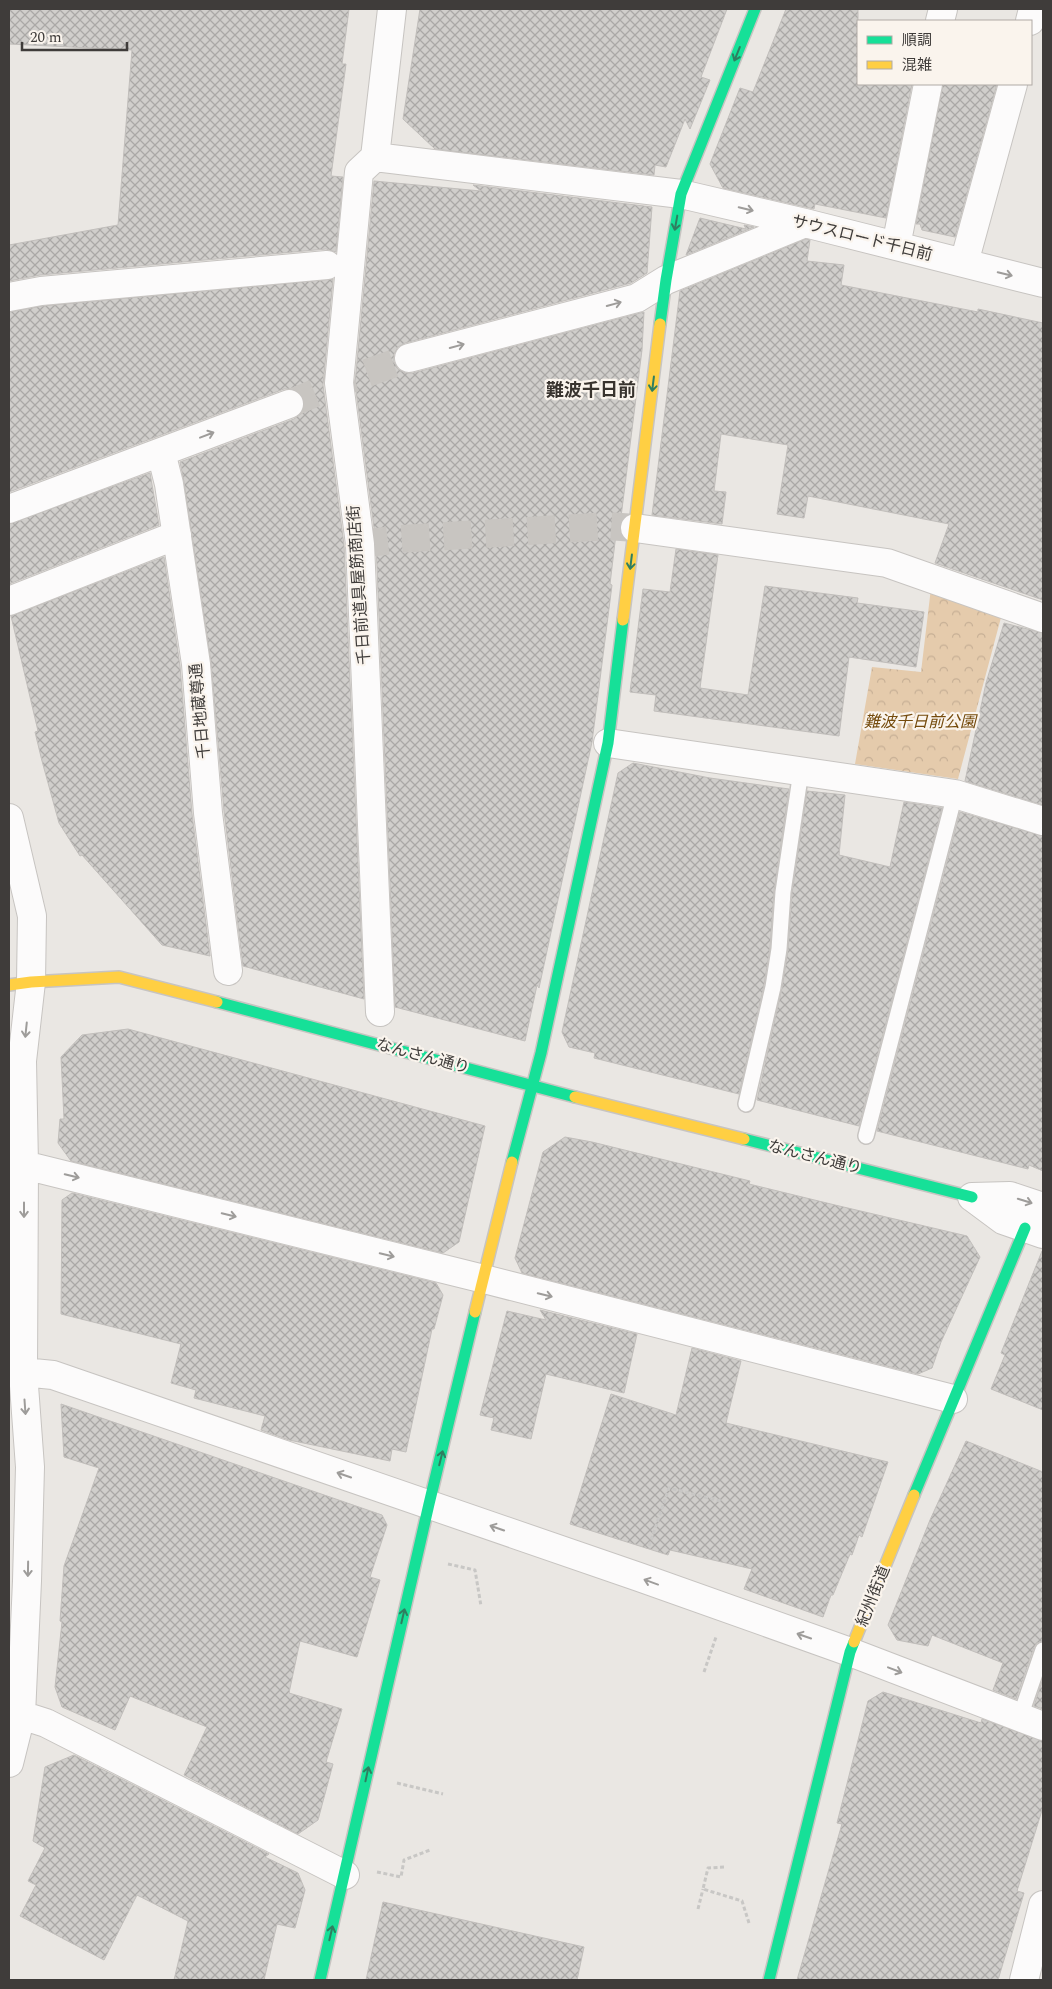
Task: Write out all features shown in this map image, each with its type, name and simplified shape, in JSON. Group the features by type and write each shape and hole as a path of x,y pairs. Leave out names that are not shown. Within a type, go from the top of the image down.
{"street":[{"name":"千日前道具屋筋商店街","path":"380,1005 360,544 339,383 367,164 392,9"},
{"path":"320,1980 429,1504 523,1115 541,1053 608,743 666,280 681,194 755,9"},
{"path":"896,246 928,85"},
{"path":"964,264 1013,85"},
{"name":"サウスロード千日前","path":"367,164 681,194 1043,283"},
{"path":"409,358 637,298 666,280 805,223"},
{"path":"9,297 41,291 327,265"},
{"path":"9,509 290,404"},
{"name":"千日地蔵尊通","path":"161,452 170,484 196,664 208,813 228,971"},
{"path":"635,528 887,563 1043,618"},
{"path":"9,601 177,536"},
{"path":"608,743 955,794 1043,821"},
{"path":"9,818 32,916 20,983 24,1165 23,1372 30,1467 28,1581 21,1715 9,1763"},
{"name":"なんさん通り","path":"20,983 119,977 373,1042 532,1086 972,1197 1010,1196 1043,1207"},
{"path":"24,1165 484,1279 953,1399"},
{"name":"なんさん通り","path":"972,1197 1003,1220 1034,1231"},
{"name":"紀州街道","path":"769,1980 850,1652 953,1399 1034,1231"},
{"path":"23,1372 53,1375 429,1504 850,1652 1031,1721"},
{"path":"21,1715 46,1723 345,1875"},
{"path":"1024,1980 1043,1905"}],"lane":[{"path":"746,1104 773,988 779,949 783,892 801,771"},
{"path":"866,1136 955,794"},
{"path":"1031,1721 1043,1650"}],"path":[{"path":"639,1577 669,1488 721,1501"},
{"path":"442,1563 475,1570 481,1606"},
{"path":"391,1782 443,1794"},
{"path":"377,1872 401,1877 404,1860 430,1850"},
{"path":"698,1909 708,1868 724,1866"},
{"path":"703,1889 742,1901 749,1922"}],"green space":[{"name":"難波千日前公園","path":"931,588 1003,610 958,779 855,764 872,667 921,672"}],"building":[{"path":"9,9 349,9 342,64 346,64 331,176 343,177 336,252 326,249 40,275 9,281 9,245 118,225 132,50 9,44"},
{"path":"420,9 727,9 701,77 710,80 690,129 685,119 666,167 655,165 654,175 435,149 403,119"},
{"path":"786,9 858,9 857,85 912,85 886,218 815,204 814,209 723,188 710,164 740,88 753,92"},
{"path":"943,85 997,85 955,237 922,230 920,224 916,224"},
{"path":"374,181 481,191 473,185 652,207 647,273 631,283 405,343 398,347 394,354 394,362 398,369 405,373 413,373 644,312 642,350 621,517 618,517 610,584 612,585 592,742 539,988 537,985 525,1041 395,1007 376,543 355,383"},
{"path":"700,218 746,229 744,225 754,227 686,255"},
{"path":"806,239 810,240 807,261 844,265 841,285 978,312 978,309 1043,323 1043,600 935,563 949,524 808,496 804,518 777,514 788,445 721,434 714,491 726,492 722,524 652,515 680,291"},
{"path":"333,279 323,385 344,545 364,999 243,966 224,811 211,662 180,462 294,419 301,414 304,407 303,398 299,392 292,389 284,389 9,492 9,312 43,306"},
{"path":"150,473 159,525 9,584 9,524"},
{"path":"676,549 718,555 700,688 748,695 765,586 858,598 857,603 924,612 916,667 849,657 839,736 654,711 656,695 630,692 643,589 670,592"},
{"path":"164,557 180,666 192,814 210,956 162,945 82,855 80,856 59,823 35,732 38,731 11,616"},
{"path":"1004,623 1043,633 1043,805 965,781 986,683"},
{"path":"633,763 710,778 789,789 774,891 770,948 764,985 739,1094 594,1058 595,1053 569,1047 562,1032 618,773"},
{"path":"807,791 845,795 839,855 890,867 904,802 942,808 859,1126 757,1100 782,988 788,950 792,893"},
{"path":"960,812 1043,836 1043,1171 1029,1165 1028,1169 877,1131"},
{"path":"128,1029 485,1126 459,1242 443,1253 71,1161 58,1143 60,1119 64,1119 61,1057 82,1035"},
{"path":"565,1137 750,1181 749,1184 967,1236 980,1257 941,1342 932,1368 918,1374 522,1273 515,1258 543,1152"},
{"path":"72,1193 436,1283 443,1295 434,1329 432,1329 406,1452 392,1449 390,1461 289,1440 261,1430 265,1416 194,1398 196,1390 171,1383 181,1344 61,1314 62,1200"},
{"path":"1042,1251 1043,1410 991,1389 1005,1355 1001,1353"},
{"path":"540,1310 637,1334 624,1393 546,1374 531,1439 491,1430 494,1418 480,1415 507,1311 546,1320"},
{"path":"692,1348 741,1361 726,1423 888,1462 862,1537 859,1535 852,1555 850,1554 823,1617 744,1589 752,1569 670,1550 668,1555 570,1524 611,1394 676,1415"},
{"path":"61,1404 382,1515 387,1525 370,1577 380,1580 357,1657 300,1641 289,1693 342,1709 326,1762 333,1764 318,1820 298,1834 184,1775 207,1727 130,1696 115,1730 62,1707 55,1687 62,1622 60,1621 64,1566 99,1468 64,1457"},
{"path":"966,1441 1043,1472 1043,1641 1037,1643 1034,1647 1016,1699 993,1690 1003,1663 932,1635 928,1646 897,1640 888,1625 930,1520"},
{"path":"1043,1678 1043,1709 1034,1706"},
{"path":"883,1692 981,1723 982,1719 1043,1741 1043,1807 1017,1891 1024,1893 998,1980 797,1980 842,1824 837,1823 868,1701"},
{"path":"74,1755 269,1854 265,1857 298,1873 305,1890 295,1928 277,1924 264,1980 174,1980 188,1921 137,1895 104,1960 20,1916 36,1885 28,1881 45,1848 33,1841 45,1767"},
{"path":"383,1902 584,1947 577,1980 366,1980"}],"tunnel":[{"path":"289,404 339,383 409,358"},
{"path":"360,544 400,539 608,526 635,528"}],"traffic: fast":[{"path":"660,324 681,194 755,9"},
{"path":"512,1162 541,1053 608,743 623,620"},
{"path":"217,1002 575,1097"},
{"path":"744,1139 972,1197"},
{"path":"914,1495 1025,1228"},
{"path":"320,1980 475,1312"},
{"path":"769,1980 854,1642"}],"traffic: slow":[{"path":"623,620 660,324"},
{"path":"9,985 119,977 217,1002"},
{"path":"575,1097 744,1139"},
{"path":"475,1312 512,1162"},
{"path":"854,1642 914,1495"}],"district":[{"name":"難波千日前","path":"591,390"}]}
